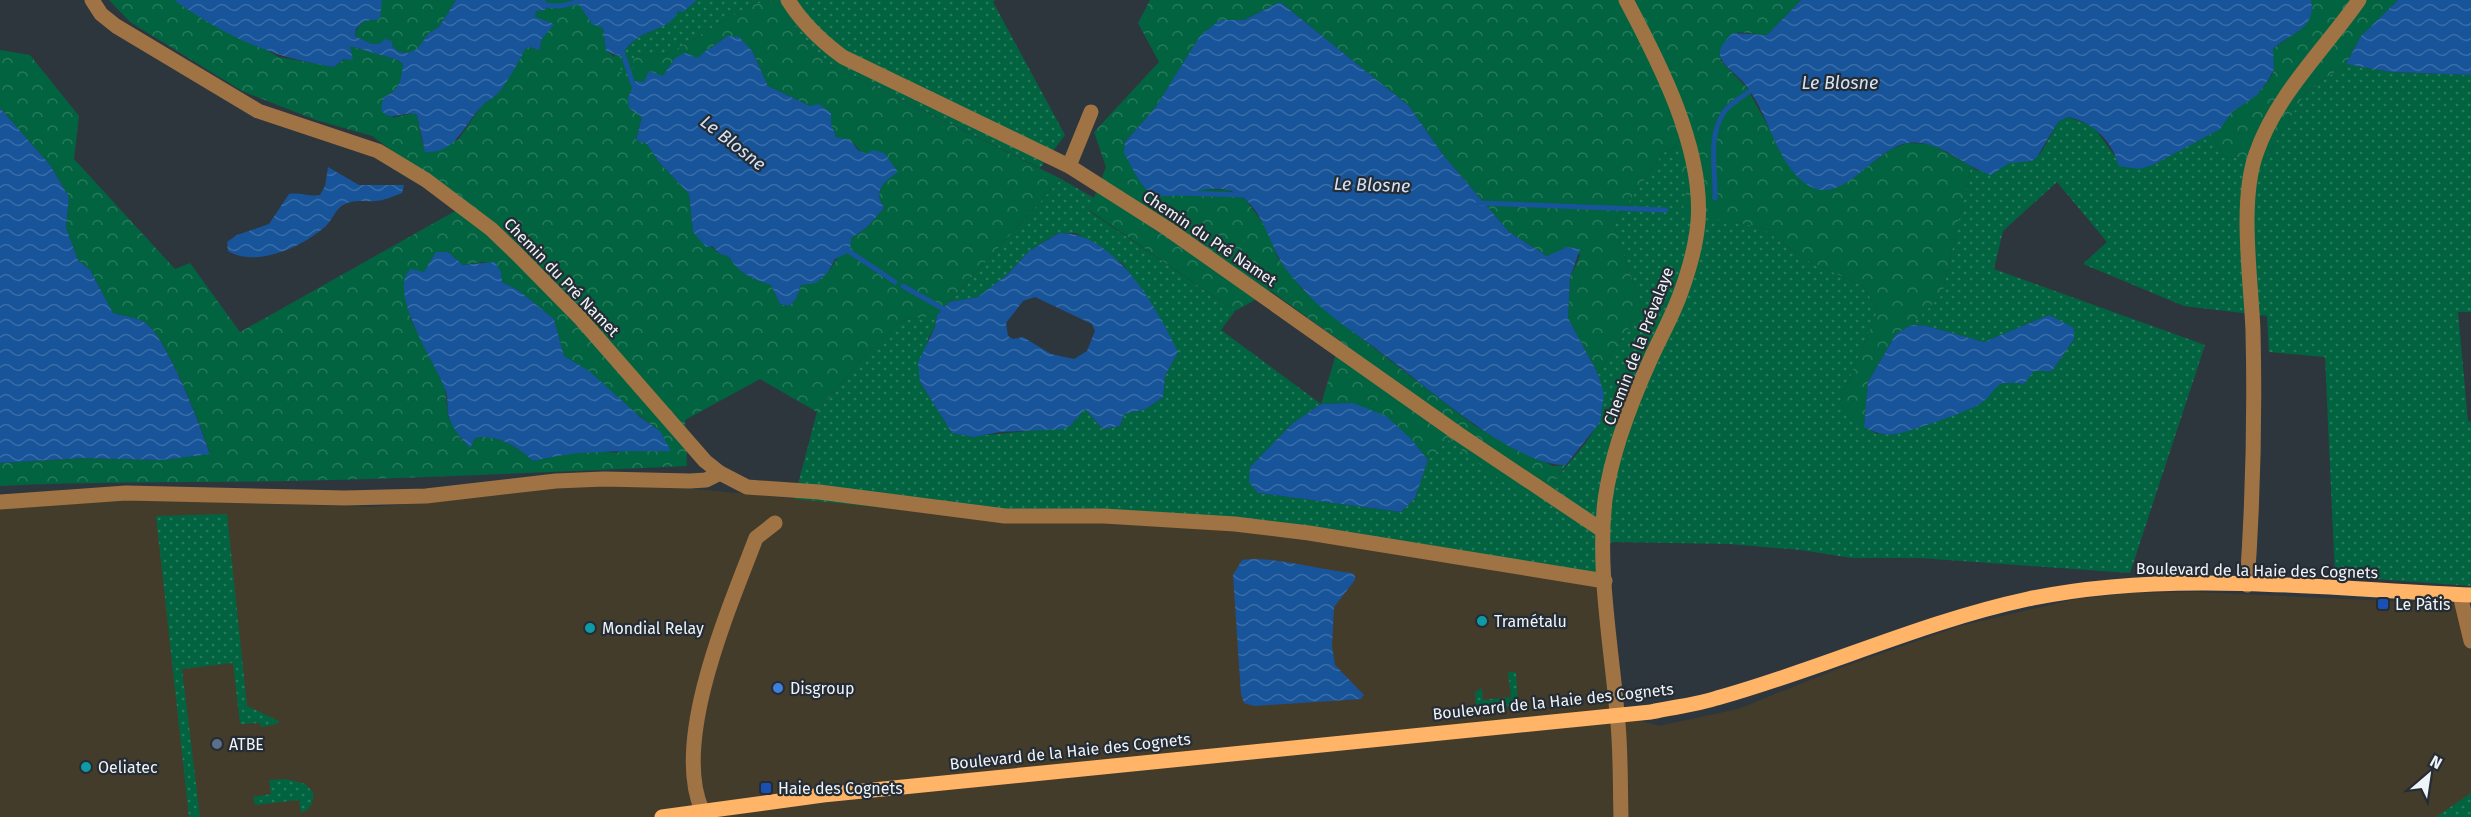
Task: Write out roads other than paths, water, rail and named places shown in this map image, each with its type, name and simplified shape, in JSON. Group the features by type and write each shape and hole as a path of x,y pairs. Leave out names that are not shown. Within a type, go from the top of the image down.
{"main road":[{"name":"Boulevard de la Haie des Cognets","path":"662,817 824,795 1242,751 1618,715 1715,699 1934,625 2028,599 2131,585 2247,585 2465,595"}],"street":[{"name":"Chemin du Pré Namet","path":"93,0 101,14 116,27 258,111 378,151 426,180 490,229 516,253 581,319 720,473 747,487 819,492 1005,516 1104,516 1235,524 1309,533 1605,581"},
{"name":"Chemin du Pré Namet","path":"788,0 803,22 821,41 843,57 1069,166 1194,248 1458,434 1602,530"},
{"name":"Chemin de la Prévalaye","path":"1620,817 1618,715 1602,530 1605,502 1624,426 1649,362 1681,293 1698,221 1696,182 1686,139 1656,57 1626,0"},
{"path":"2247,585 2253,459 2253,332 2248,214 2250,175 2255,155 2272,119 2308,66 2359,0"},
{"path":"1069,166 1090,111"},
{"path":"0,502 126,493 345,498 426,496 556,481 706,480 720,473"},
{"path":"702,810 694,772 695,743 708,675 756,538 775,523"},
{"path":"2465,595 2471,641"}],"water":[{"path":"174,0 382,0 380,19 364,21 356,29 355,36 372,44 381,43 384,39 392,41 392,46 399,52 408,53 417,49 429,33 439,27 456,0 545,0 548,4 545,10 536,11 535,17 554,24 541,40 540,50 529,47 525,49 502,88 484,104 452,143 436,152 425,152 417,115 389,116 381,110 383,98 396,88 400,80 403,64 398,60 350,46 353,60 344,59 334,67 291,58 250,44 192,13"},
{"path":"576,0 697,0 683,12 678,11 666,25 636,39 619,56 606,51 603,28 592,24"},
{"name":"Le Blosne","path":"1801,0 2311,0 2312,10 2310,18 2301,29 2273,49 2274,69 2257,95 2232,112 2220,129 2153,165 2139,169 2119,166 2112,148 2100,134 2086,123 2068,117 2058,122 2037,157 2032,161 2009,163 1991,175 1941,149 1920,143 1908,143 1894,147 1842,185 1829,190 1815,189 1791,170 1752,93 1725,65 1720,54 1725,41 1733,33 1767,35"},
{"path":"2398,0 2471,0 2471,75 2391,72 2346,64 2361,36"},
{"path":"1280,2 1409,106 1444,156 1509,232 1547,256 1567,247 1580,249 1570,278 1568,318 1598,374 1604,394 1600,422 1566,465 1546,462 1498,440 1448,405 1332,316 1311,298 1289,273 1253,207 1234,192 1207,189 1157,196 1148,191 1138,178 1124,153 1125,142 1155,108 1200,36 1220,20 1244,20"},
{"path":"727,36 739,37 752,51 768,86 810,106 819,104 831,113 831,123 836,137 850,140 858,150 866,154 873,150 884,153 898,172 881,187 879,197 884,208 866,228 851,238 850,252 835,259 828,272 816,283 801,285 796,299 789,306 780,304 771,285 747,275 737,268 729,257 720,254 712,246 706,247 693,232 689,194 659,162 647,144 636,140 642,117 629,108 628,98 635,81 644,82 649,71 663,76 675,58 685,53 698,58"},
{"path":"0,108 50,165 69,197 66,228 78,260 90,270 113,313 144,322 153,330 162,344 182,383 210,454 162,460 82,458 0,463"},
{"path":"328,167 359,185 404,185 402,193 381,200 347,203 338,209 326,226 316,234 279,253 252,257 240,256 228,251 227,242 237,235 269,224 289,194 320,195 325,186"},
{"path":"1059,233 1079,236 1098,245 1115,258 1131,275 1146,294 1178,352 1165,376 1163,397 1146,409 1124,414 1120,426 1103,429 1085,409 1070,426 1063,429 1000,432 974,437 952,433 920,382 918,363 935,327 937,315 949,302 978,297 1008,274 1029,251","holes":["1035,297 1092,324 1095,331 1087,351 1074,359 1051,354 1023,337 1013,339 1008,336 1006,323 1023,301"]},
{"path":"436,252 448,252 463,265 495,262 501,272 502,282 518,290 554,319 564,356 589,371 640,417 660,431 671,451 584,453 533,461 514,446 498,439 475,438 470,448 450,421 445,389 415,328 404,293 405,279 411,269 424,272"},
{"path":"2049,315 2074,328 2074,339 2052,371 2034,371 2024,384 1999,385 1978,405 1912,430 1887,434 1864,427 1868,382 1896,334 1911,325 1927,326 1984,342"},
{"path":"1353,403 1386,416 1412,440 1428,460 1415,498 1401,512 1258,493 1249,482 1250,467 1293,423 1321,404"},
{"path":"1242,560 1289,562 1352,573 1355,576 1355,580 1334,607 1332,646 1335,665 1364,695 1361,699 1254,706 1244,703 1241,694 1233,575"}],"waterway":[{"name":"Le Blosne","path":"544,5 560,6 586,0"},
{"name":"Le Blosne","path":"621,48 633,84 638,88"},
{"name":"Le Blosne","path":"1715,198 1714,143 1719,122 1730,106 1753,89"},
{"name":"Le Blosne","path":"1176,193 1244,195"},
{"name":"Le Blosne","path":"1478,203 1666,210"},
{"name":"Le Blosne","path":"844,248 895,282"},
{"name":"Le Blosne","path":"903,286 947,311"}],"place":[{"name":"Le Pâtis","path":"2383,604"},
{"name":"Tramétalu","path":"1482,621"},
{"name":"Mondial Relay","path":"590,628"},
{"name":"Disgroup","path":"778,688"},
{"name":"ATBE","path":"217,744"},
{"name":"Oeliatec","path":"86,767"},
{"name":"Haie des Cognets","path":"766,788"}]}
